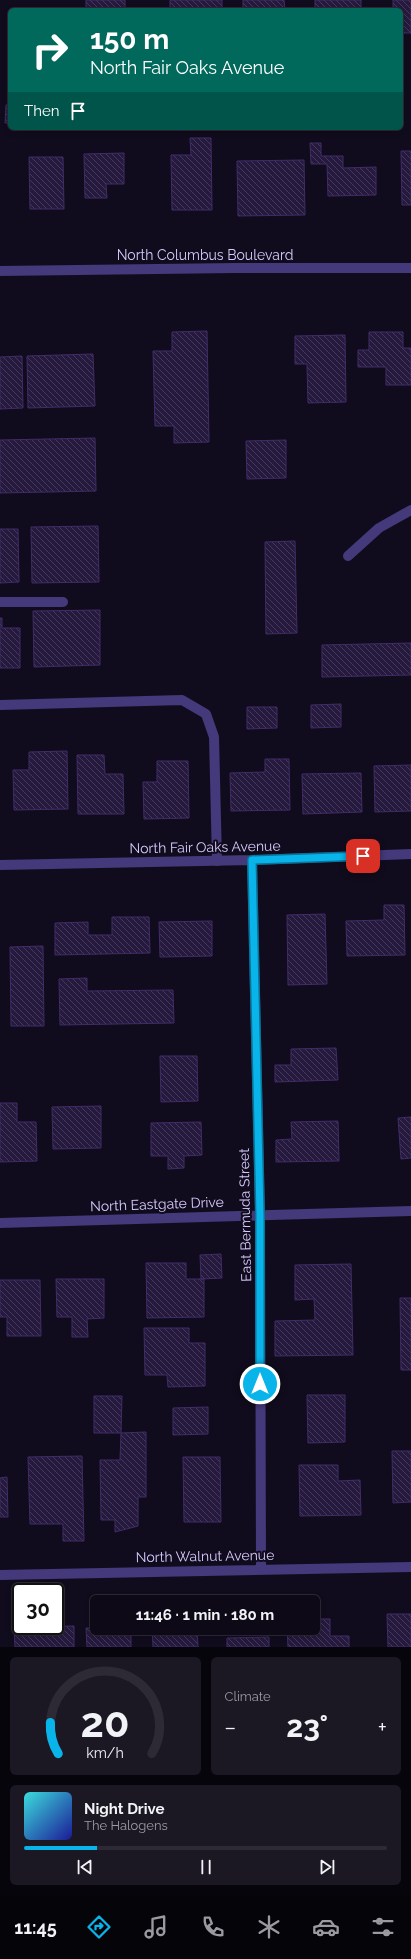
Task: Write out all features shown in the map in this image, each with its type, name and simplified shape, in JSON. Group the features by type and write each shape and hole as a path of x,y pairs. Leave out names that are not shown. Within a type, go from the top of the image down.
{"street":[{"name":"North Columbus Boulevard","path":"0,271 235,268 411,268"},
{"path":"348,556 379,528 411,510"},
{"path":"0,602 63,602"},
{"path":"0,705 182,700 206,714 214,737 217,861"},
{"name":"North Fair Oaks Avenue","path":"0,865 217,861 411,854"},
{"name":"East Bermuda Street","path":"252,860 260,1215 261,1569"},
{"name":"North Eastgate Drive","path":"0,1223 411,1211"},
{"name":"North Walnut Avenue","path":"0,1575 411,1567"}],"building":[{"path":"86,0 125,0 125,8 86,8"},
{"path":"170,0 222,0 222,8 170,8"},
{"path":"243,0 284,0 285,8 243,8"},
{"path":"315,0 361,0 361,8 315,8"},
{"path":"393,0 411,0 411,33 403,33 403,8 393,8"},
{"path":"8,104 8,123 5,123 6,105"},
{"path":"190,138 211,138 212,210 172,210 171,155 191,155"},
{"path":"310,143 321,143 321,156 343,156 343,168 376,167 376,195 328,196 327,164 311,164"},
{"path":"401,151 411,151 411,205 402,205"},
{"path":"124,153 124,184 106,184 107,198 85,198 84,154"},
{"path":"29,157 63,157 64,209 30,209"},
{"path":"304,160 305,215 238,216 237,161"},
{"path":"207,331 209,442 174,443 174,426 155,426 153,351 172,351 172,332"},
{"path":"369,332 403,332 403,348 411,348 411,385 386,385 386,367 358,367 358,350 369,350"},
{"path":"345,335 346,402 308,403 307,364 295,364 295,336"},
{"path":"93,354 95,406 28,408 27,356"},
{"path":"22,356 23,408 0,409 0,357"},
{"path":"95,438 96,491 0,493 0,440"},
{"path":"286,440 286,478 247,479 246,441"},
{"path":"98,526 99,582 32,583 31,527"},
{"path":"0,529 18,529 19,582 0,583"},
{"path":"295,541 297,633 266,634 265,542"},
{"path":"100,610 100,665 34,667 33,611"},
{"path":"0,618 2,618 2,628 20,628 20,668 0,668"},
{"path":"411,643 411,675 322,677 322,645"},
{"path":"341,704 341,727 311,728 311,705"},
{"path":"247,707 277,707 277,728 247,729"},
{"path":"67,751 68,809 14,810 13,770 29,770 29,752"},
{"path":"77,755 104,755 105,774 123,774 124,814 78,814"},
{"path":"265,759 289,759 290,810 231,811 230,773 265,772"},
{"path":"157,761 188,761 189,818 144,819 143,782 157,782"},
{"path":"411,765 411,811 375,812 374,766"},
{"path":"361,773 362,812 303,814 302,774"},
{"path":"384,905 404,905 405,955 347,956 346,921 384,920"},
{"path":"325,914 327,984 288,985 287,915"},
{"path":"112,917 149,917 150,953 55,955 55,923 88,922 88,935 112,935"},
{"path":"212,921 212,956 160,957 159,922"},
{"path":"43,946 44,1026 11,1026 10,947"},
{"path":"87,978 87,991 173,990 174,1023 60,1025 59,979"},
{"path":"336,1048 338,1080 275,1082 275,1065 291,1065 291,1049"},
{"path":"160,1056 197,1056 198,1101 161,1102"},
{"path":"0,1103 17,1103 17,1122 36,1122 37,1161 0,1162"},
{"path":"101,1106 101,1148 53,1149 52,1107"},
{"path":"411,1117 411,1158 401,1159 398,1118"},
{"path":"338,1121 339,1161 276,1162 276,1140 292,1139 291,1122"},
{"path":"201,1122 202,1155 184,1156 184,1168 168,1169 168,1156 151,1156 151,1123"},
{"path":"221,1254 222,1278 201,1279 200,1255"},
{"path":"146,1263 186,1263 186,1279 204,1279 204,1317 147,1318"},
{"path":"351,1264 353,1355 275,1356 275,1321 315,1320 314,1299 295,1300 295,1265"},
{"path":"56,1279 104,1279 104,1318 87,1319 88,1337 72,1337 72,1317 57,1317"},
{"path":"0,1280 40,1280 41,1336 7,1336 7,1317 0,1317"},
{"path":"400,1298 411,1298 411,1370 401,1370"},
{"path":"144,1328 189,1328 189,1343 205,1343 205,1386 168,1387 167,1375 145,1375"},
{"path":"307,1395 345,1395 345,1442 308,1443"},
{"path":"94,1396 122,1396 121,1433 94,1433"},
{"path":"208,1407 208,1434 173,1435 173,1408"},
{"path":"146,1432 146,1497 138,1497 138,1526 115,1532 115,1520 101,1520 100,1460 120,1460 121,1433"},
{"path":"392,1451 411,1451 411,1502 393,1503"},
{"path":"82,1456 84,1541 63,1541 63,1524 30,1524 28,1457"},
{"path":"183,1457 220,1457 221,1522 184,1522"},
{"path":"299,1465 338,1465 338,1481 360,1480 361,1515 300,1516"},
{"path":"7,1477 8,1517 0,1517 0,1478"},
{"path":"387,1614 411,1614 411,1647 388,1647"},
{"path":"320,1619 330,1619 330,1636 349,1636 349,1647 288,1647 287,1635 320,1635"},
{"path":"64,1626 74,1626 74,1647 15,1647 14,1635 64,1635"},
{"path":"86,1628 90,1628 90,1635 131,1635 131,1647 87,1647"},
{"path":"152,1635 197,1635 198,1647 153,1647"},
{"path":"269,1637 269,1647 227,1647 227,1638"}],"route":[{"path":"260,1384 260,1215 252,860 363,856"}]}
